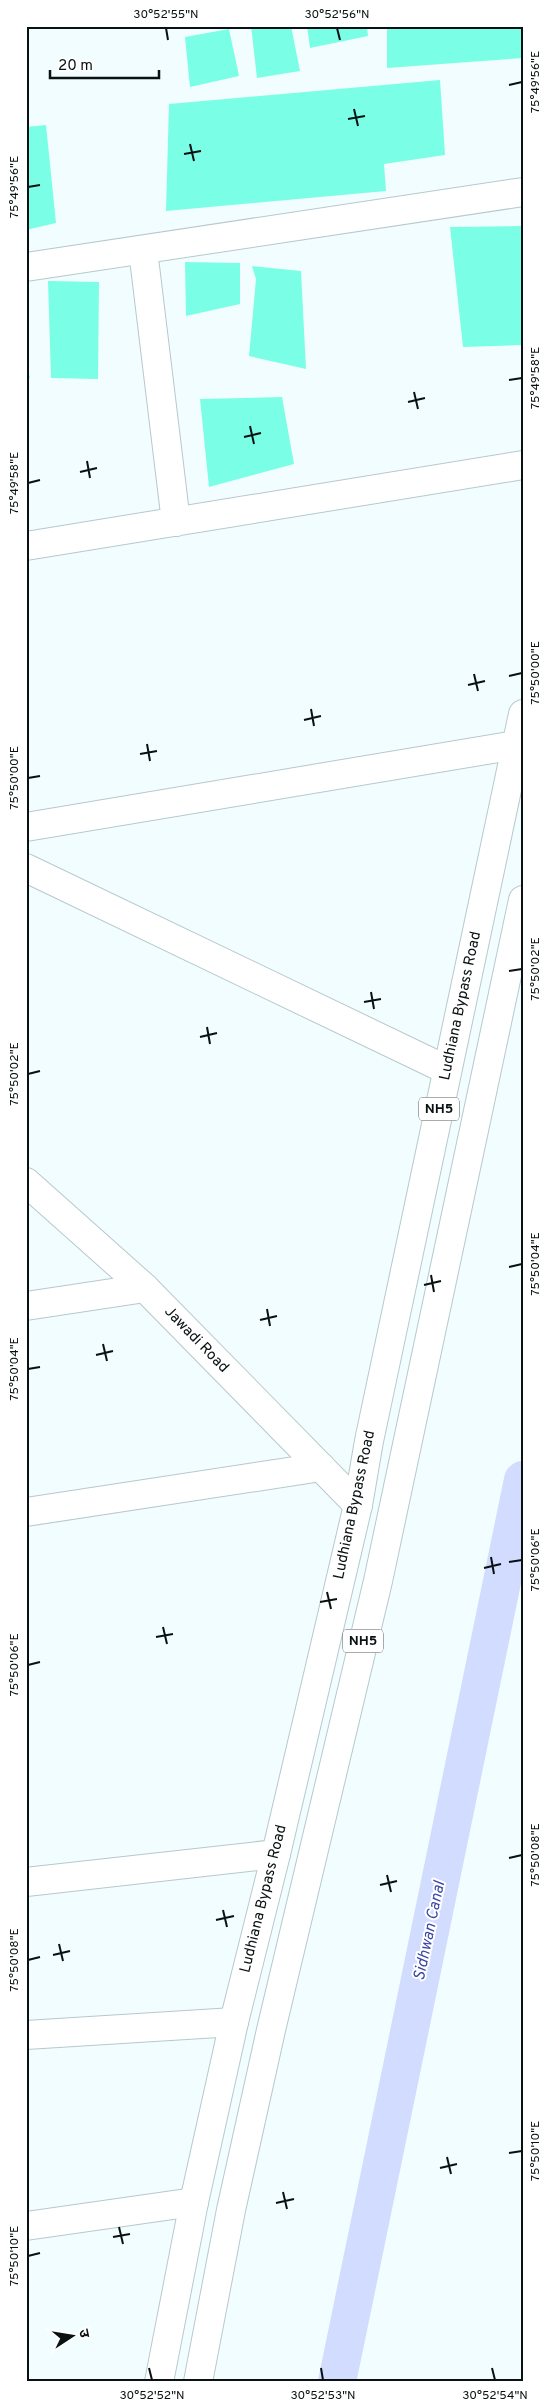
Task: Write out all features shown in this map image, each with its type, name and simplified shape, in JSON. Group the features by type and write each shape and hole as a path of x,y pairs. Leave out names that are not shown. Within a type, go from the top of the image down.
{"main road":[{"path":"26,267 523,192"},
{"path":"143,250 176,522"},
{"path":"26,546 523,466"},
{"name":"Ludhiana Bypass Road","path":"160,2382 194,2202 234,2022 276,1854 358,1505 369,1441 523,714"},
{"path":"26,827 516,745"},
{"path":"26,868 447,1070"},
{"name":"NH5","path":"198,2382 231,2210 273,2021 378,1581 523,900"},
{"name":"Jawadi Road","path":"26,1182 145,1288 358,1505"},
{"path":"26,1306 145,1288"},
{"path":"26,1512 321,1467"},
{"path":"26,1882 276,1854"},
{"path":"26,2035 234,2022"},
{"path":"26,2226 194,2202"}],"building":[{"path":"251,26 291,26 300,71 257,78"},
{"path":"307,26 367,26 368,36 310,48"},
{"path":"387,26 523,26 523,58 387,68"},
{"path":"229,29 239,76 190,87 185,37"},
{"path":"440,80 445,155 384,164 386,191 166,211 169,104"},
{"path":"46,125 56,223 26,230 26,127"},
{"path":"523,226 523,345 463,347 450,227"},
{"path":"185,262 240,263 240,304 186,316"},
{"path":"252,266 301,271 306,369 249,356 256,279"},
{"path":"48,281 99,282 98,379 51,378"},
{"path":"26,363 30,378 26,379"},
{"path":"282,397 294,464 209,487 200,399"}],"waterway":[{"name":"Sidhwan Canal","path":"337,2382 523,1480"}]}
